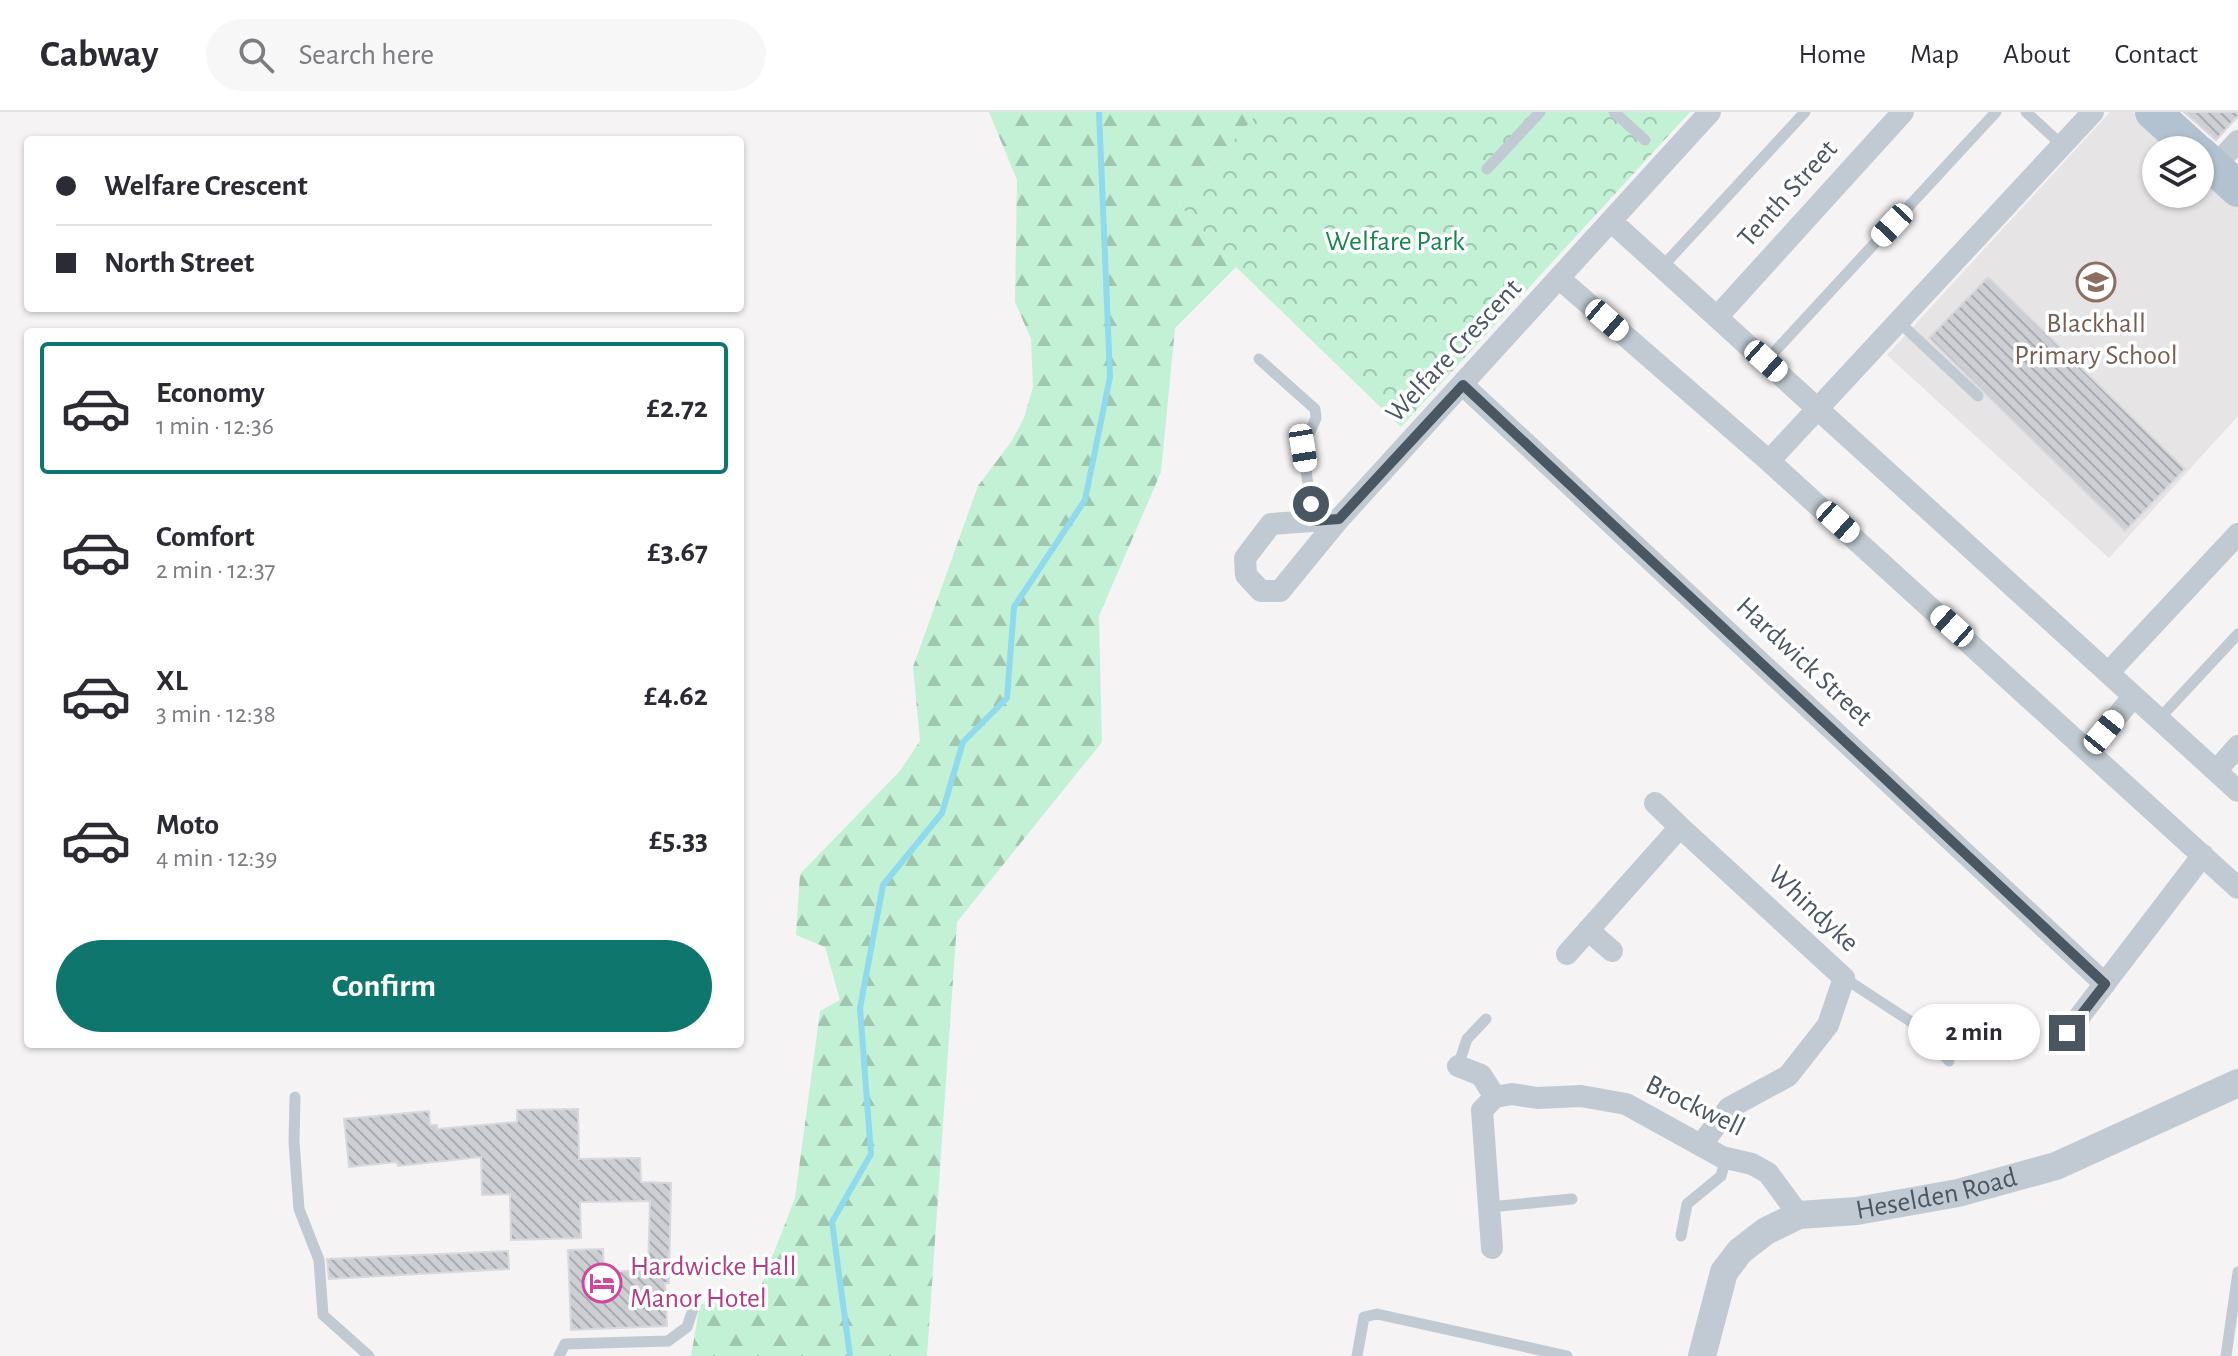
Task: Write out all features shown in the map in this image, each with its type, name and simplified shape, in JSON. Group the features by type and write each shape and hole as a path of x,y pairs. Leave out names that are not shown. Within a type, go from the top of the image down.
{"main road":[{"path":"2153,112 2217,160"}],"street":[{"name":"Welfare Crescent","path":"1339,519 1271,524 1245,558 1246,575 1261,591 1280,591 1339,519 1561,280 1710,112"},
{"name":"Tenth Street","path":"1717,317 1903,112"},
{"path":"1769,461 2093,112"},
{"path":"1611,221 2238,791"},
{"path":"1561,280 1769,461 2090,749 2238,888"},
{"name":"Hardwick Street","path":"1463,385 2105,984"},
{"path":"2108,673 2238,534"},
{"path":"2090,749 2133,697"},
{"path":"2216,771 2238,746"},
{"name":"Whindyke","path":"1655,803 1844,978 1828,1025 1788,1076 1729,1108 1701,1145"},
{"path":"1567,954 1680,827"},
{"path":"2067,1033 2203,855"},
{"path":"1588,930 1612,951"},
{"path":"1458,1066 1481,1075 1495,1097 1482,1110 1492,1248"},
{"name":"Heselden Road","path":"1699,1355 1724,1272 1740,1251 1766,1231 1799,1215 1857,1211 1958,1193 2056,1166 2238,1083"},
{"name":"Brockwell","path":"1495,1097 1581,1096 1626,1104 1726,1158 1752,1164 1768,1173 1799,1215"}],"lane":[{"path":"1487,169 1540,112"},
{"path":"1614,112 1645,140"},
{"path":"1662,267 1805,112"},
{"path":"1766,361 1996,112"},
{"path":"2026,112 2063,146"},
{"path":"1899,322 1978,396"},
{"path":"1259,359 1315,409 1316,418 1303,448 1313,521"},
{"path":"2158,720 2238,634"},
{"path":"1844,978 1910,1021 1949,1061"},
{"path":"1458,1066 1467,1039 1486,1019"},
{"path":"295,1097 294,1142 299,1209 319,1260 323,1315 369,1356"},
{"path":"1681,1236 1687,1204 1721,1176 1726,1158"},
{"path":"1489,1207 1572,1199"},
{"path":"2226,1356 2238,1272"},
{"path":"559,1356 565,1344 668,1341 678,1337 687,1327 694,1306"},
{"path":"1357,1356 1364,1317 1377,1314 1567,1356"}],"shaded area":[{"name":"Blackhall Primary School","path":"2110,112 2133,112 2159,136 2142,136 2142,208 2214,208 2214,187 2238,209 2238,416 2109,558 1887,355"}],"green space":[{"path":"989,112 1259,112 1178,203 1236,267 1175,328 1161,472 1099,616 1102,742 957,922 927,1356 691,1356 700,1304 756,1299 795,1198 820,1011 840,1000 825,947 796,935 800,874 900,771 920,741 913,667 978,486 1011,442 1024,418 1033,387 1031,339 1015,302 1017,180"},
{"name":"Welfare Park","path":"1259,112 1690,112 1401,427 1236,267 1178,203"}],"building":[{"path":"2184,112 2238,112 2238,116 2216,140"},
{"path":"1988,277 2185,469 2125,531 1929,338"},
{"path":"578,1109 579,1159 640,1158 641,1182 671,1183 669,1283 665,1283 667,1326 571,1330 568,1250 603,1249 604,1272 648,1270 650,1201 580,1202 581,1238 511,1240 510,1194 482,1195 481,1157 398,1166 397,1162 349,1167 344,1119 429,1111 430,1125 437,1125 437,1129 517,1122 517,1110"},
{"path":"508,1251 509,1269 329,1279 327,1259"}],"waterway":[{"path":"850,1356 832,1222 871,1154 860,1008 883,885 942,813 963,742 1007,698 1014,607 1085,500 1110,377 1099,112"}],"place":[{"name":"Blackhall Primary School","path":"2096,282"},
{"name":"Hardwicke Hall Manor Hotel","path":"602,1283"}],"route":[{"path":"1311,504 1313,521 1339,519 1463,385 2105,984 2067,1033"}]}
